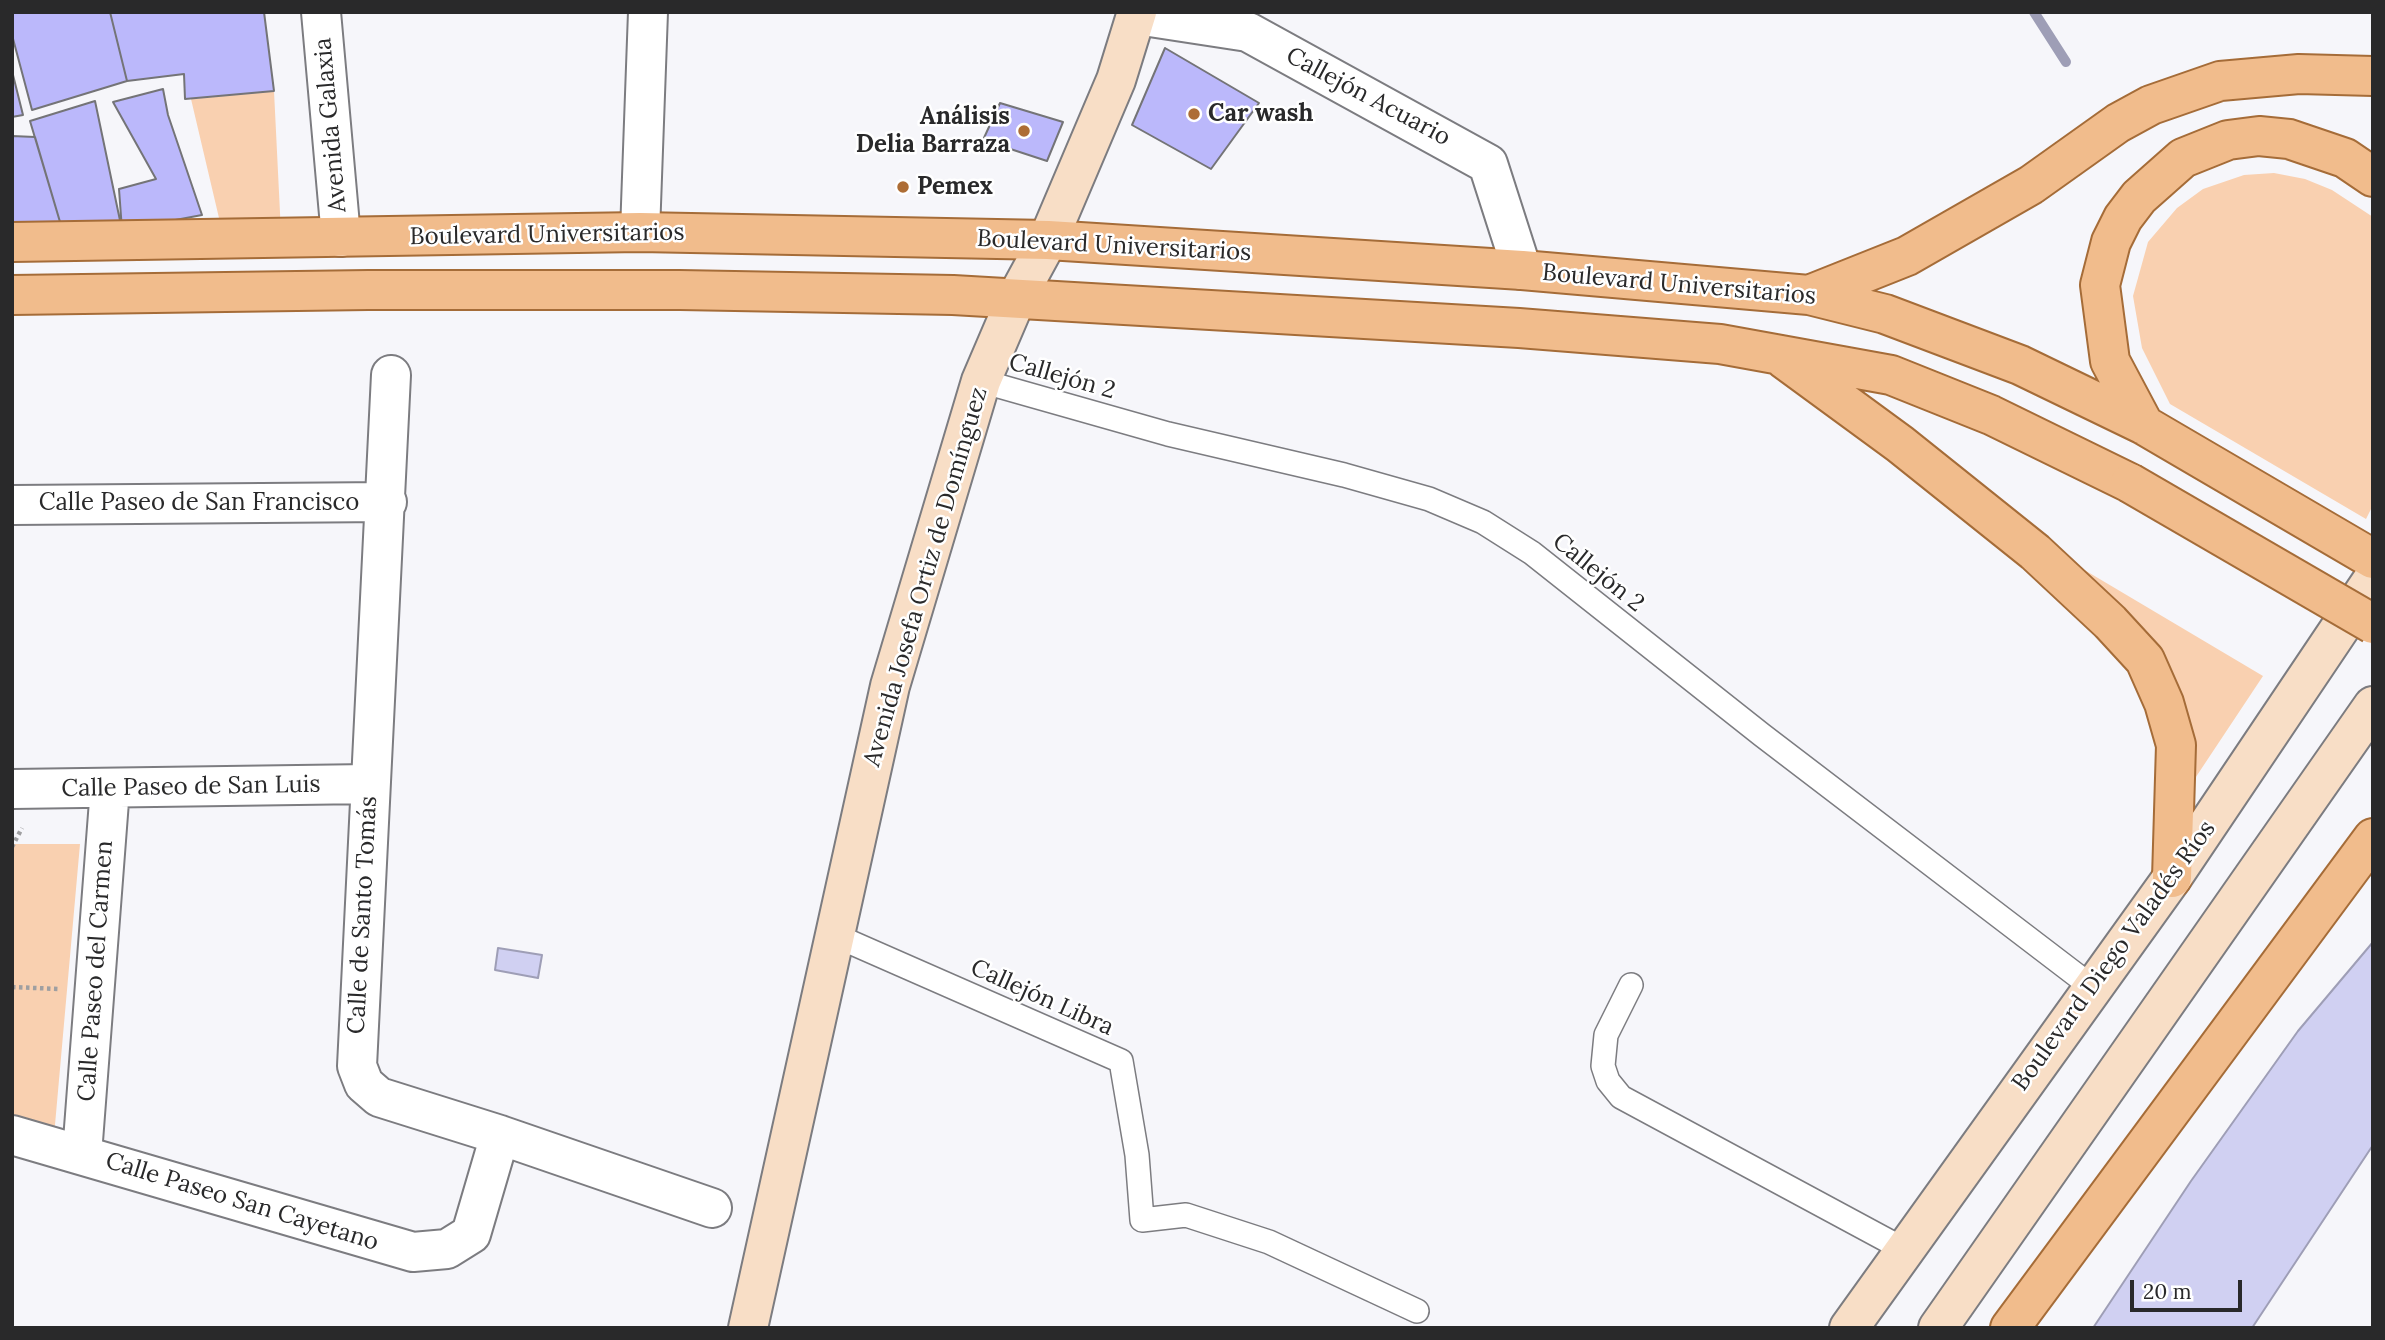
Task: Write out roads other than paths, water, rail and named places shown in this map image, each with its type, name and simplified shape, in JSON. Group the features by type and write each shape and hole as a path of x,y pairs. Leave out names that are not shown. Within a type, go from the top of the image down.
{"main road":[{"name":"Avenida Josefa Ortiz de Domínguez","path":"748,1328 890,687 981,381 1017,297 1048,240 1116,80 1137,13"},
{"path":"1809,295 1907,256 2031,185 2118,123 2151,105 2220,81 2299,75 2373,76"},
{"path":"2144,425 2110,361 2100,285 2111,242 2139,197 2183,158 2228,141 2259,136 2289,139 2345,158 2373,177"},
{"name":"Boulevard Universitarios","path":"12,242 640,232 1048,240 1522,270 1809,295 1885,314 2020,365 2144,425 2373,559"},
{"path":"12,295 368,290 680,290 1017,297 1519,328 1720,344 1891,375 1991,415 2130,483 2373,624"},
{"path":"1777,354 1900,443 2035,552 2110,622 2144,660 2164,703 2176,744 2172,878"},
{"name":"Boulevard Diego Valadés Ríos","path":"1849,1328 2172,878 2373,579"},
{"path":"1938,1328 2373,706"},
{"path":"2010,1328 2373,838"}],"street":[{"name":"Avenida Galaxia","path":"321,12 341,237"},
{"path":"640,232 648,12"},
{"name":"Callejón Acuario","path":"1137,13 1248,32 1488,164 1522,270"},
{"name":"Calle de Santo Tomás","path":"391,375 387,502 369,784 357,1066 364,1084 379,1097 500,1135 712,1208"},
{"name":"Calle Paseo de San Francisco","path":"12,505 387,502"},
{"name":"Calle Paseo de San Luis","path":"12,789 369,784"},
{"name":"Calle Paseo del Carmen","path":"82,1154 110,788"},
{"name":"Calle Paseo San Cayetano","path":"12,1135 414,1252 447,1249 471,1234 500,1135"}],"lane":[{"name":"Callejón 2","path":"981,381 1168,434 1344,475 1429,499 1483,522 1532,553 1762,735 2092,986"},
{"name":"Callejón Libra","path":"834,935 1121,1061 1137,1155 1142,1220 1186,1215 1269,1241 1417,1311"},
{"path":"1631,985 1606,1035 1604,1066 1608,1081 1621,1097 1905,1250"}],"water":[{"path":"2373,942 2373,1145 2252,1328 2093,1328 2191,1181 2298,1031"},
{"path":"498,948 542,955 538,978 495,970"}],"waterway":[{"path":"2034,12 2066,62"}],"place":[{"name":"Car wash","path":"1194,114"},
{"name":"Análisis Delia Barraza","path":"1024,131"},
{"name":"Pemex","path":"903,187"}]}
